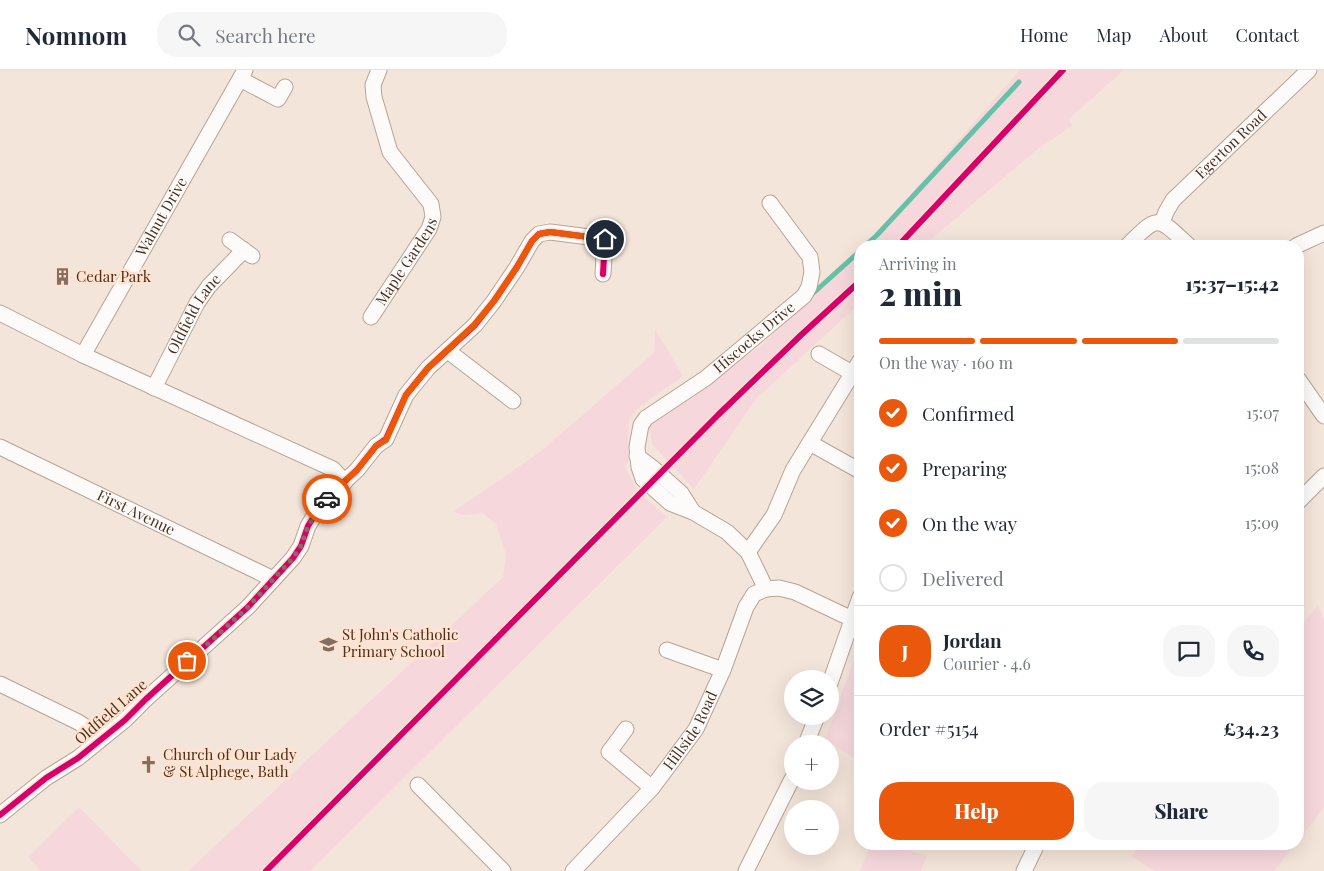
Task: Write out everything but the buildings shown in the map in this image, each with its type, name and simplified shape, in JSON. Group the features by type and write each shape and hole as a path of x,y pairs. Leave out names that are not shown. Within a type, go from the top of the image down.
{"street":[{"name":"Maple Gardens","path":"371,317 429,229 433,217 431,204 390,152 374,97 373,85 379,70"},
{"name":"Egerton Road","path":"1162,223 1173,200 1309,70"},
{"name":"Walnut Drive","path":"83,355 243,74 278,99 285,87"},
{"name":"Hiscocks Drive","path":"766,589 748,552 727,532 693,512 670,503 643,478 639,467 637,447 641,425 646,418 706,378 804,296 809,287 812,272 810,257 770,203"},
{"path":"1133,240 1148,226 1157,222 1166,225 1182,240"},
{"path":"514,401 448,351 474,325 494,301 532,241 539,234 550,232 605,239 603,274"},
{"path":"1304,242 1324,233"},
{"name":"Oldfield Lane","path":"154,388 197,303 209,286 248,253 230,240"},
{"path":"0,313 83,355 333,469 345,482"},
{"name":"Oldfield Lane","path":"0,814 46,778 78,758 125,720 248,607 293,558 301,546 308,526 331,494 357,470 376,446 386,440 406,395 428,368 448,351"},
{"path":"819,354 854,366"},
{"path":"748,552 774,515 793,470 854,370"},
{"path":"1304,388 1324,416"},
{"path":"810,443 854,468"},
{"name":"First Avenue","path":"0,446 273,579"},
{"path":"1304,496 1324,476"},
{"path":"766,589 779,588 795,592 852,619"},
{"name":"Hillside Road","path":"573,871 652,788 696,729 723,670 746,607 754,594 766,589"},
{"path":"834,670 854,613"},
{"name":"Hillside Road","path":"667,650 723,670"},
{"path":"0,684 78,722 89,729 100,740"},
{"path":"626,729 608,752 652,788"},
{"path":"418,785 503,871"},
{"path":"746,871 786,790"},
{"path":"1024,871 1034,850"}],"shaded area":[{"path":"1020,70 1124,70 1069,119 1072,126 1038,149 930,240 870,240"},
{"path":"854,257 854,309 756,399 694,489 652,444 648,422 759,347"},
{"path":"655,329 683,376 642,405 629,418 628,463 625,466 638,492 667,517 310,871 188,871 503,577 506,555 496,524 482,513 465,515 453,512 541,451 654,353"},
{"path":"1318,606 1324,619 1324,808 1304,833 1304,621"},
{"path":"854,660 854,757 839,748 839,735 827,735 830,725 839,725 839,701"},
{"path":"79,807 142,871 41,871 28,857"},
{"path":"869,850 908,850 927,856 921,871 860,871"},
{"path":"1136,850 1290,850 1274,871 1155,871 1132,857"}],"waterway":[{"path":"872,240 1019,82"},
{"path":"810,296 854,256"}],"cycle path":[{"path":"904,240 1063,70"},
{"path":"0,815 46,778 78,758 125,720 248,607 293,558 301,546 308,526 331,494 357,470 376,446 386,439 406,395 428,368 475,325 494,301 532,241 539,234 550,232 605,239 603,274"},
{"path":"266,871 718,415 854,286"}],"way so far":[{"path":"187,661 248,607 293,558 301,546 308,526 327,499"}],"place":[{"name":"Cedar Park","path":"62,277"},
{"name":"St John's Catholic Primary School","path":"328,644"},
{"name":"Church of Our Lady & St Alphege, Bath","path":"149,764"}],"route":[{"path":"327,499 357,470 376,446 386,440 406,395 428,368 474,325 494,301 532,241 539,234 550,232 605,239"}]}
